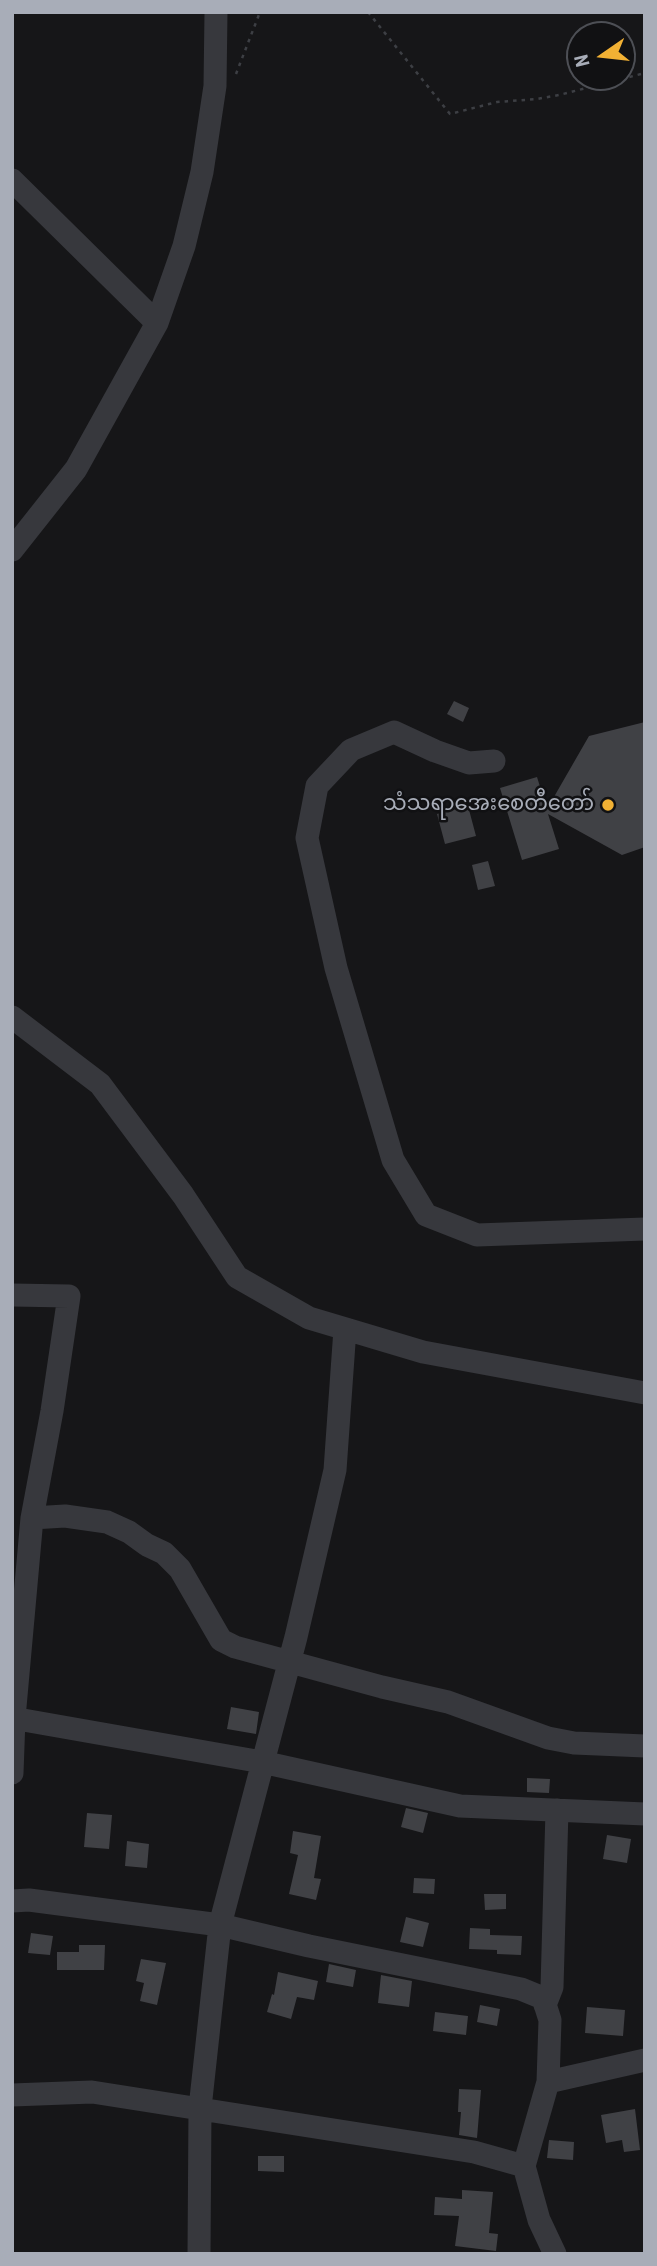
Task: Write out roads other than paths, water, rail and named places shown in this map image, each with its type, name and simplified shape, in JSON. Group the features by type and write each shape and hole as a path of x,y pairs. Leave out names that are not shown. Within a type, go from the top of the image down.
{"street":[{"path":"12,550 76,469 157,323 184,246 202,172 215,86 216,12"},
{"path":"12,180 157,323"},
{"path":"495,761 469,764 394,732 351,750 317,786 307,838 336,968 393,1160 426,1215 477,1235 645,1229"},
{"path":"12,1017 100,1084 183,1195 237,1278 309,1318 423,1352 645,1393"},
{"path":"12,1295 69,1296 52,1411 32,1518 13,1718 12,1773"},
{"path":"199,2254 200,2108 220,1925 289,1661 335,1470 345,1329"},
{"path":"32,1518 65,1516 107,1522 164,1553 180,1569 221,1640 235,1647 392,1690 448,1702 548,1738 574,1743 645,1746"},
{"path":"13,1718 262,1762 460,1806 645,1814"},
{"path":"545,2005 552,1987 557,1810"},
{"path":"12,1900 220,1925 521,1989 542,1998 550,2020 548,2081 524,2166 539,2220 555,2254"},
{"path":"548,2081 645,2060"},
{"path":"12,2095 92,2092 474,2152 524,2166"}],"place":[{"name":"သံသရာအေးစေတီတော်","path":"608,805"}]}
